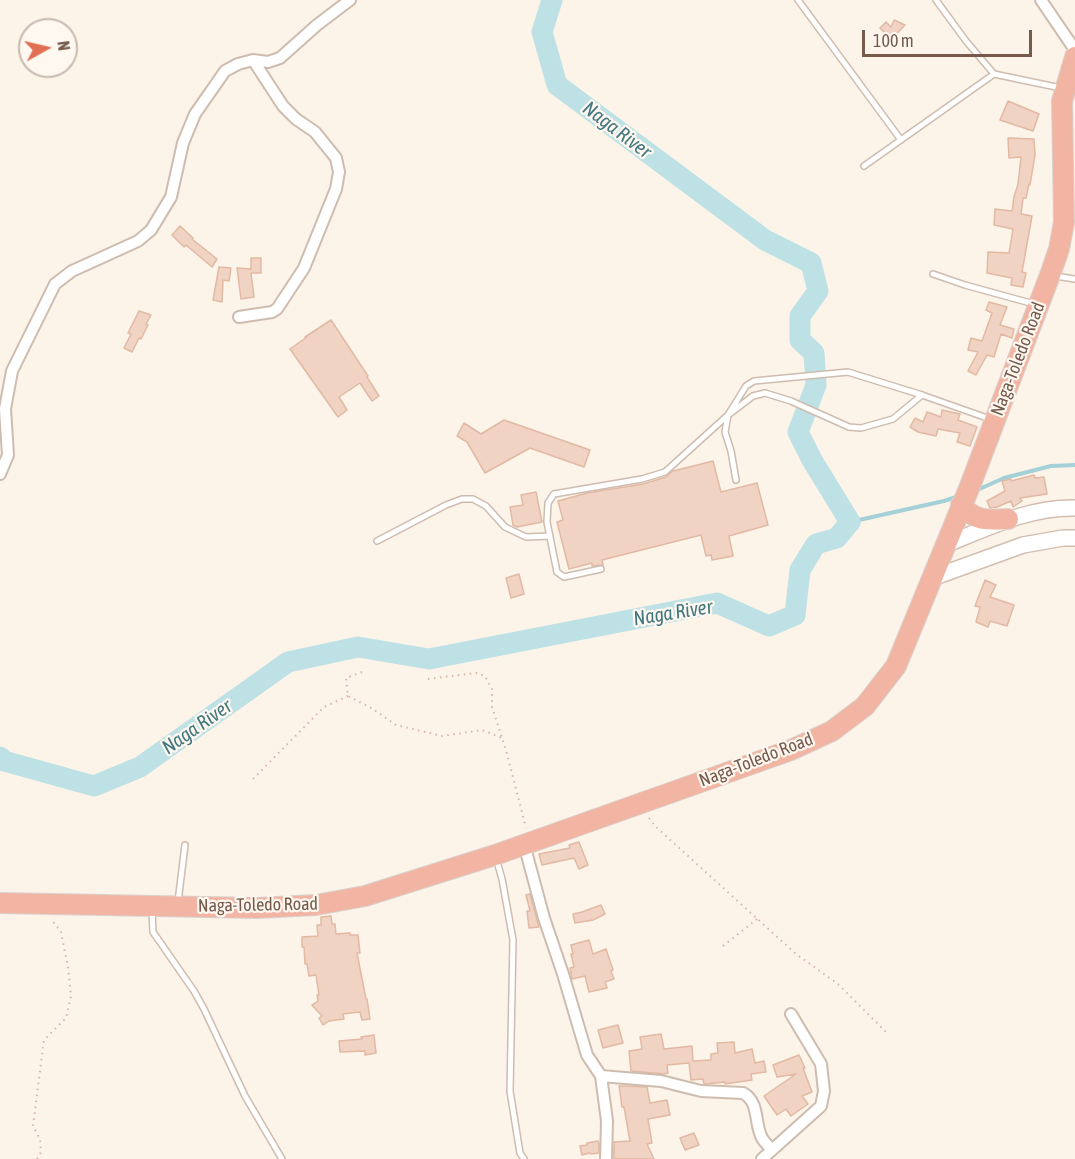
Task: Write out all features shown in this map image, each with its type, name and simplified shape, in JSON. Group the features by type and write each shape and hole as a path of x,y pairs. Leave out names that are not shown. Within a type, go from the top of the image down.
{"highway":[{"name":"Naga-Toledo Road","path":"0,903 257,908 316,906 365,896 495,855 791,750 832,731 865,706 896,666 965,497 1059,249 1064,222 1062,101 1075,57"},
{"path":"965,497 973,516 983,520 1008,519"}],"main road":[{"path":"945,545 1008,519 1038,511 1075,508"},
{"path":"932,578 1023,544 1075,538"}],"street":[{"path":"0,474 8,455 5,409 12,370 55,284 72,271 138,241 151,230 171,197 183,143 195,114 225,71 253,60 268,62 280,58 317,25 350,0"},
{"path":"1041,0 1075,50"},
{"path":"239,316 272,312 277,309 304,268 336,189 339,171 336,158 315,132 296,119 283,106 253,60"},
{"path":"527,843 544,918 587,1055 601,1076 607,1121 606,1159"},
{"path":"762,1159 820,1106 824,1091 821,1064 791,1014"},
{"path":"601,1076 661,1081 701,1091 743,1093 752,1101 761,1137 772,1150"}],"lane":[{"path":"798,0 901,140"},
{"path":"936,0 994,74 1065,88"},
{"path":"864,166 994,74"},
{"path":"933,274 1038,305"},
{"path":"1050,275 1075,279"},
{"path":"736,480 731,450 725,432 728,414 746,386 762,379 848,372 994,421"},
{"path":"601,569 564,577 557,572 546,513 548,503 554,494 642,479 665,472 728,414 753,396 765,393 791,401 849,427 861,428 893,419 922,395"},
{"path":"377,541 462,499 473,499 486,506 505,527 526,537 550,536"},
{"path":"177,906 185,845"},
{"path":"495,855 502,879 513,940 510,1092 520,1153 524,1159"},
{"path":"151,906 153,932 194,991 245,1096 282,1159"}],"path":[{"path":"348,696 346,678 362,672"},
{"path":"428,679 476,674 485,676 492,689 492,707 502,738 527,843"},
{"path":"348,696 373,709 396,725 442,736 482,730 502,738"},
{"path":"253,779 324,707 348,696"},
{"path":"639,803 655,826 796,954 838,984 886,1032"},
{"path":"37,1159 41,1152 40,1139 33,1126 44,1040 66,1018 71,996 61,932 41,904"},
{"path":"723,946 757,919"}],"building":[{"path":"894,20 905,25 884,47 882,46 887,35 880,28 886,22 891,27"},
{"path":"1008,101 1039,114 1033,131 1000,120"},
{"path":"1008,138 1034,139 1035,155 1030,185 1026,198 1023,198 1021,214 1032,216 1022,272 1026,273 1023,287 1011,285 1012,278 987,273 988,252 1009,253 1013,229 994,225 995,209 1012,211 1018,184 1021,157 1009,158"},
{"path":"180,226 217,259 212,267 186,245 184,247 172,235"},
{"path":"251,258 261,258 261,273 251,273 254,297 241,299 237,268 251,269"},
{"path":"219,267 231,268 229,281 223,280 222,302 213,300"},
{"path":"989,302 1007,307 1000,325 1014,329 1012,338 1001,334 994,357 987,355 976,375 968,371 978,352 968,350 971,338 982,341 992,313 986,310"},
{"path":"139,311 151,315 141,339 139,338 132,352 124,348 131,334 128,333"},
{"path":"331,320 379,396 372,401 360,383 339,397 347,410 338,417 290,349"},
{"path":"942,410 960,414 958,420 977,427 970,446 957,442 960,433 938,429 936,436 918,432 910,427 915,418 923,422 927,412 941,417"},
{"path":"504,420 590,450 584,467 530,448 485,473 467,442 457,436 464,423 481,434"},
{"path":"713,461 721,492 757,483 768,525 729,536 733,556 712,560 711,555 706,556 701,535 602,560 603,565 592,566 592,563 569,569 557,522 563,520 558,501 587,493 643,484 666,477 673,471"},
{"path":"1034,475 1035,478 1044,477 1047,494 1020,498 1022,501 1013,507 1011,501 990,508 987,501 1005,491 1002,481"},
{"path":"536,492 542,522 517,527 513,525 510,507 523,505 521,495"},
{"path":"519,574 524,594 511,598 506,578"},
{"path":"985,580 996,585 990,597 1014,605 1007,626 990,621 988,627 976,622 980,607 975,606"},
{"path":"579,842 588,865 579,869 574,858 542,865 539,854 570,848 569,845"},
{"path":"530,894 539,927 529,928 527,911 530,911 526,895"},
{"path":"601,905 605,914 593,920 575,923 573,914"},
{"path":"331,916 336,934 358,935 360,953 357,953 370,1019 362,1020 360,1012 343,1014 344,1019 329,1021 323,1025 319,1018 322,1016 312,1005 318,1001 317,995 319,995 316,975 309,976 307,964 305,964 302,937 318,936 317,925 321,925 321,917"},
{"path":"589,940 593,954 606,949 614,979 605,982 607,988 589,992 585,976 572,979 570,968 574,967 571,945"},
{"path":"618,1025 623,1043 603,1048 598,1030"},
{"path":"661,1034 664,1049 692,1046 693,1061 711,1060 711,1054 718,1053 717,1043 734,1042 735,1053 752,1049 755,1063 764,1061 766,1072 751,1074 752,1080 704,1084 703,1079 691,1080 689,1063 667,1065 668,1073 664,1074 631,1071 629,1051 642,1049 640,1037"},
{"path":"374,1035 376,1053 365,1055 365,1051 340,1052 339,1041 362,1039 361,1037"},
{"path":"799,1055 812,1092 802,1096 808,1104 791,1116 786,1109 777,1115 764,1096 796,1074 777,1077 773,1065"},
{"path":"619,1086 647,1087 650,1103 667,1100 670,1115 648,1119 652,1143 647,1144 654,1159 614,1159 614,1142 630,1141"},
{"path":"694,1133 699,1145 685,1150 680,1138"},
{"path":"598,1141 599,1153 582,1155 580,1146"}],"waterway":[{"name":"Naga River","path":"0,757 4,761 94,786 140,767 288,662 358,647 429,659 717,603 769,626 795,615 800,570 816,544 837,538 850,522 812,460 798,432 816,385 814,353 800,340 800,316 818,291 811,263 765,240 557,85 542,32 552,0"},
{"path":"975,491 1004,478 1051,466 1075,465"},
{"path":"850,522 959,496"}]}
